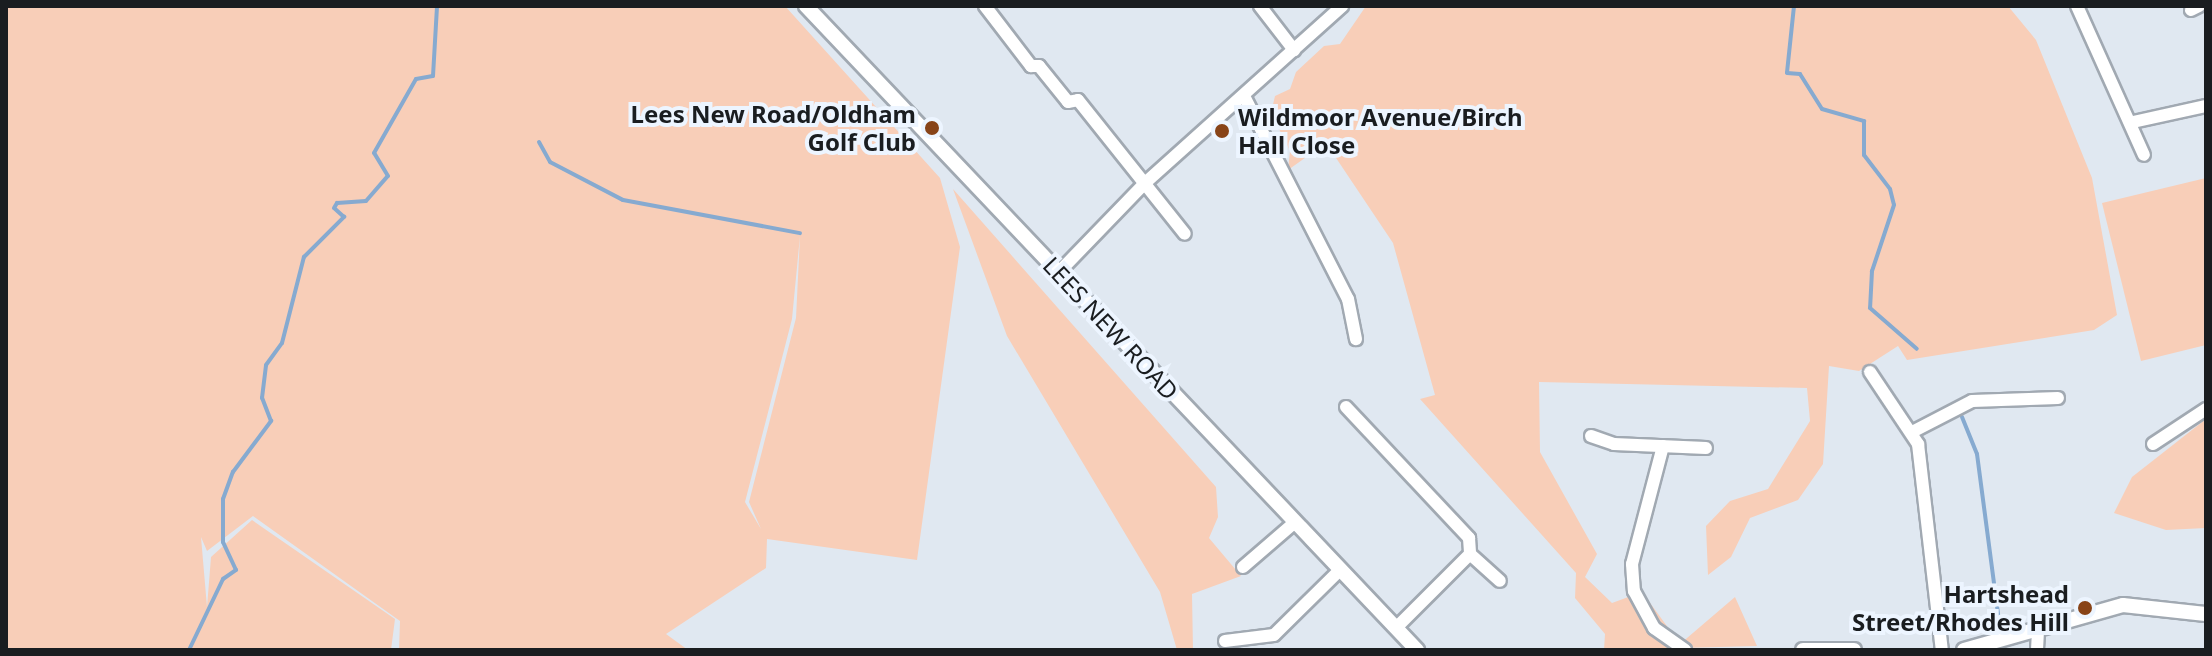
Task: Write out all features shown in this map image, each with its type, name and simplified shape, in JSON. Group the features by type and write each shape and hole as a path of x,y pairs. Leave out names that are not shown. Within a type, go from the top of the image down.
{"street":[{"name":"LEES NEW ROAD","path":"806,6 1417,650"},
{"path":"985,6 1031,66 1039,66 1068,102 1078,100 1185,234"},
{"path":"1260,6 1294,50"},
{"path":"1059,272 1145,183 1342,6"},
{"path":"2077,6 2133,122 2144,155"},
{"path":"1244,96 1348,299 1356,339"},
{"path":"2133,122 2206,106"},
{"path":"1870,372 1914,431 1942,650"},
{"path":"1914,431 1972,401 2058,398"},
{"path":"1346,407 1463,524 1470,554 1500,581"},
{"path":"2153,444 2206,409"},
{"path":"1591,436 1663,446 1706,448"},
{"path":"1663,446 1632,564 1634,591 1654,628 1685,650"},
{"path":"1243,567 1294,523"},
{"path":"1397,627 1470,554"},
{"path":"1225,641 1274,635 1341,569"},
{"path":"1969,648 2123,605 2206,614"},
{"path":"2037,650 2038,629"},
{"path":"1803,650 1854,650"}],"shaded area":[{"path":"6,6 785,6 940,178 960,247 917,560 767,539 766,568 666,634 688,650 399,650 400,621 253,516 207,551 201,537 207,607 211,557 252,520 395,619 391,650 6,650","holes":["800,236 796,318 749,502 761,529 745,502 792,319"]},
{"path":"1366,6 2008,6 2036,40 2092,178 2117,315 2094,330 1907,360 1898,346 1859,371 1829,366 1823,464 1798,500 1750,518 1731,557 1708,575 1706,526 1730,501 1768,489 1810,421 1807,388 1539,382 1540,452 1597,554 1585,577 1612,603 1642,592 1680,644 1735,597 1757,646 1604,650 1605,634 1575,598 1576,573 1420,399 1435,395 1393,243 1326,143 1288,170 1290,151 1271,113 1275,96 1290,89 1296,72 1324,46 1340,44"},
{"path":"2206,178 2206,345 2141,361 2102,203"},
{"path":"953,189 1216,487 1218,517 1209,538 1241,576 1192,594 1193,650 1177,650 1160,592 1007,336"},
{"path":"2206,419 2206,528 2166,530 2114,513 2132,477"}],"waterway":[{"path":"189,650 223,579 236,570 223,542 223,499 233,472 271,421 262,398 266,365 282,343 304,257 344,217 334,208 337,203 366,201 388,176 374,153 416,79 433,76 437,6"},
{"path":"1794,6 1787,73 1800,74 1822,109 1864,121 1864,155 1890,189 1894,205 1872,271 1870,308 1917,349"},
{"path":"539,142 550,162 623,200 800,233"},
{"path":"1962,417 1977,454 2001,636"}],"place":[{"name":"Lees New Road/Oldham Golf Club","path":"932,128"},
{"name":"Wildmoor Avenue/Birch Hall Close","path":"1222,131"},
{"name":"Hartshead Street/Rhodes Hill","path":"2085,608"}]}
